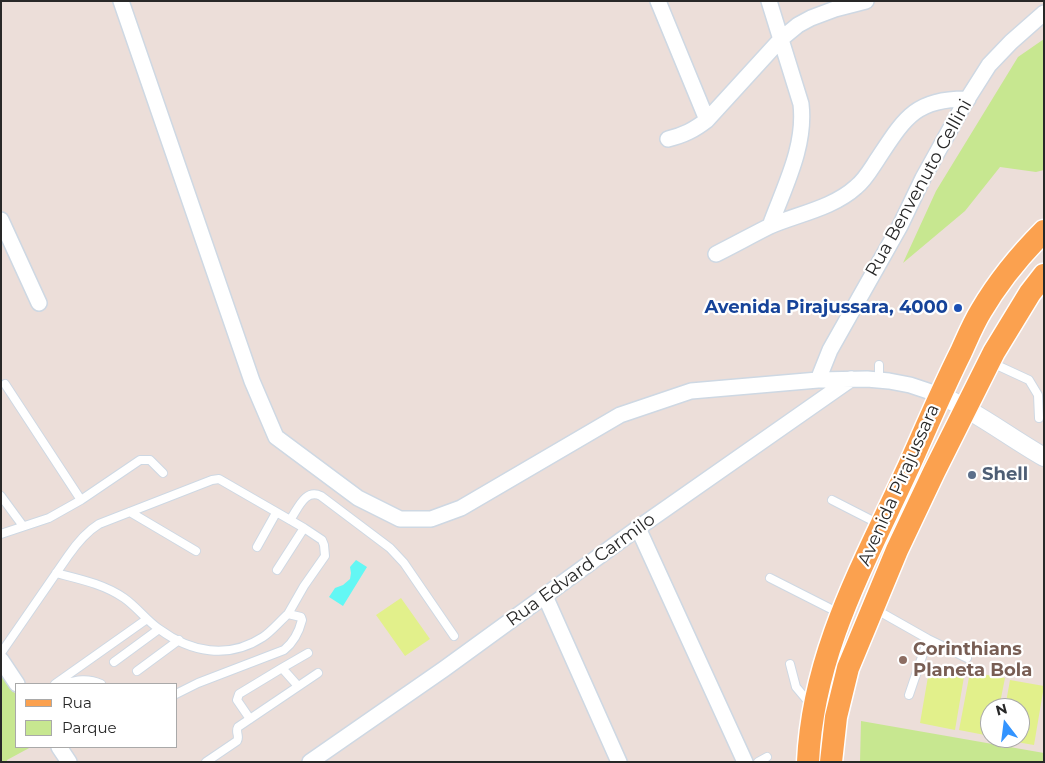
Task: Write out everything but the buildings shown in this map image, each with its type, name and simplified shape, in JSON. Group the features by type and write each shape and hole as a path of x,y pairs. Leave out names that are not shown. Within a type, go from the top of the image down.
{"main road":[{"name":"Avenida Pirajussara","path":"808,762 809,730 814,707 829,645 843,608 940,395 981,312 1005,275 1044,231"},
{"name":"Avenida Pirajussara","path":"831,762 836,717 848,668 873,608 919,503 989,362 1025,300 1044,275"},
{"path":"843,608 855,598 864,602 865,606 853,636 848,668"}],"street":[{"path":"121,1 252,381 276,438 358,498 400,519 431,519 461,508 620,415 691,391 851,379 879,373 940,395 966,408 1044,457"},
{"path":"658,1 707,120"},
{"path":"769,1 801,104 803,120 801,138 792,168 770,226"},
{"path":"668,139 684,135 696,129 707,120 781,39 798,25 834,9 866,1"},
{"name":"Rua Benvenuto Cellini","path":"818,380 830,350 900,226 968,99 989,65 1011,42 1044,13"},
{"path":"716,254 770,226 841,199 857,187 912,114 926,104 950,98 968,99"},
{"path":"1,220 39,303"},
{"name":"Rua Edvard Carmilo","path":"310,762 851,379"},
{"path":"638,528 745,762"},
{"path":"546,596 619,762"},
{"path":"1,660 16,683"},
{"path":"60,748 69,762"}],"lane":[{"path":"989,362 1029,380 1038,395 1039,418"},
{"path":"5,384 81,500"},
{"path":"1,534 48,518 81,500 142,459 150,460 163,472"},
{"path":"1,653 56,573 78,541 92,528 212,480 219,479 304,528 322,540 324,544 325,556 304,586 288,614 263,637 235,648 220,651 195,648 159,629 123,597 89,581 56,573"},
{"path":"290,520 305,496 313,494 322,496 390,548 404,563 454,636"},
{"path":"1,496 23,526"},
{"path":"832,500 881,525"},
{"path":"130,512 196,550"},
{"path":"257,547 276,513"},
{"path":"277,570 304,528"},
{"path":"770,578 843,608"},
{"path":"873,608 928,639 967,658"},
{"path":"178,693 198,683 284,650 295,638 302,621 300,617 288,614"},
{"path":"56,683 147,619"},
{"path":"114,662 159,629"},
{"path":"910,695 928,639"},
{"path":"137,671 179,640"},
{"path":"250,718 237,700 237,695 308,653"},
{"path":"790,664 796,687 814,707"},
{"path":"282,668 298,686"},
{"path":"206,762 237,741 237,728 318,673"},
{"path":"67,683 81,679 98,683"},
{"path":"758,762 767,757"}],"green space":[{"path":"1044,39 1044,170 1036,172 1000,167 965,211 903,263 936,191 1018,57"},
{"path":"401,598 430,639 405,656 376,615"},
{"path":"930,665 965,671 955,730 920,723"},
{"path":"1,672 15,693 15,748 29,748 7,760 7,762 1,762"},
{"path":"970,672 1005,678 1001,698 980,698 980,734 959,730"},
{"path":"1010,680 1044,686 1034,745 1030,744 1030,698 1007,698"},
{"path":"861,721 980,742 980,748 1015,748 1044,753 1044,762 860,762"}],"water":[{"path":"356,560 367,567 343,606 329,597 335,588 343,585 350,579 350,567"}],"place":[{"name":"Avenida Pirajussara, 4000","path":"958,308"},
{"name":"Shell","path":"972,475"},
{"name":"Corinthians Planeta Bola","path":"903,660"}]}
